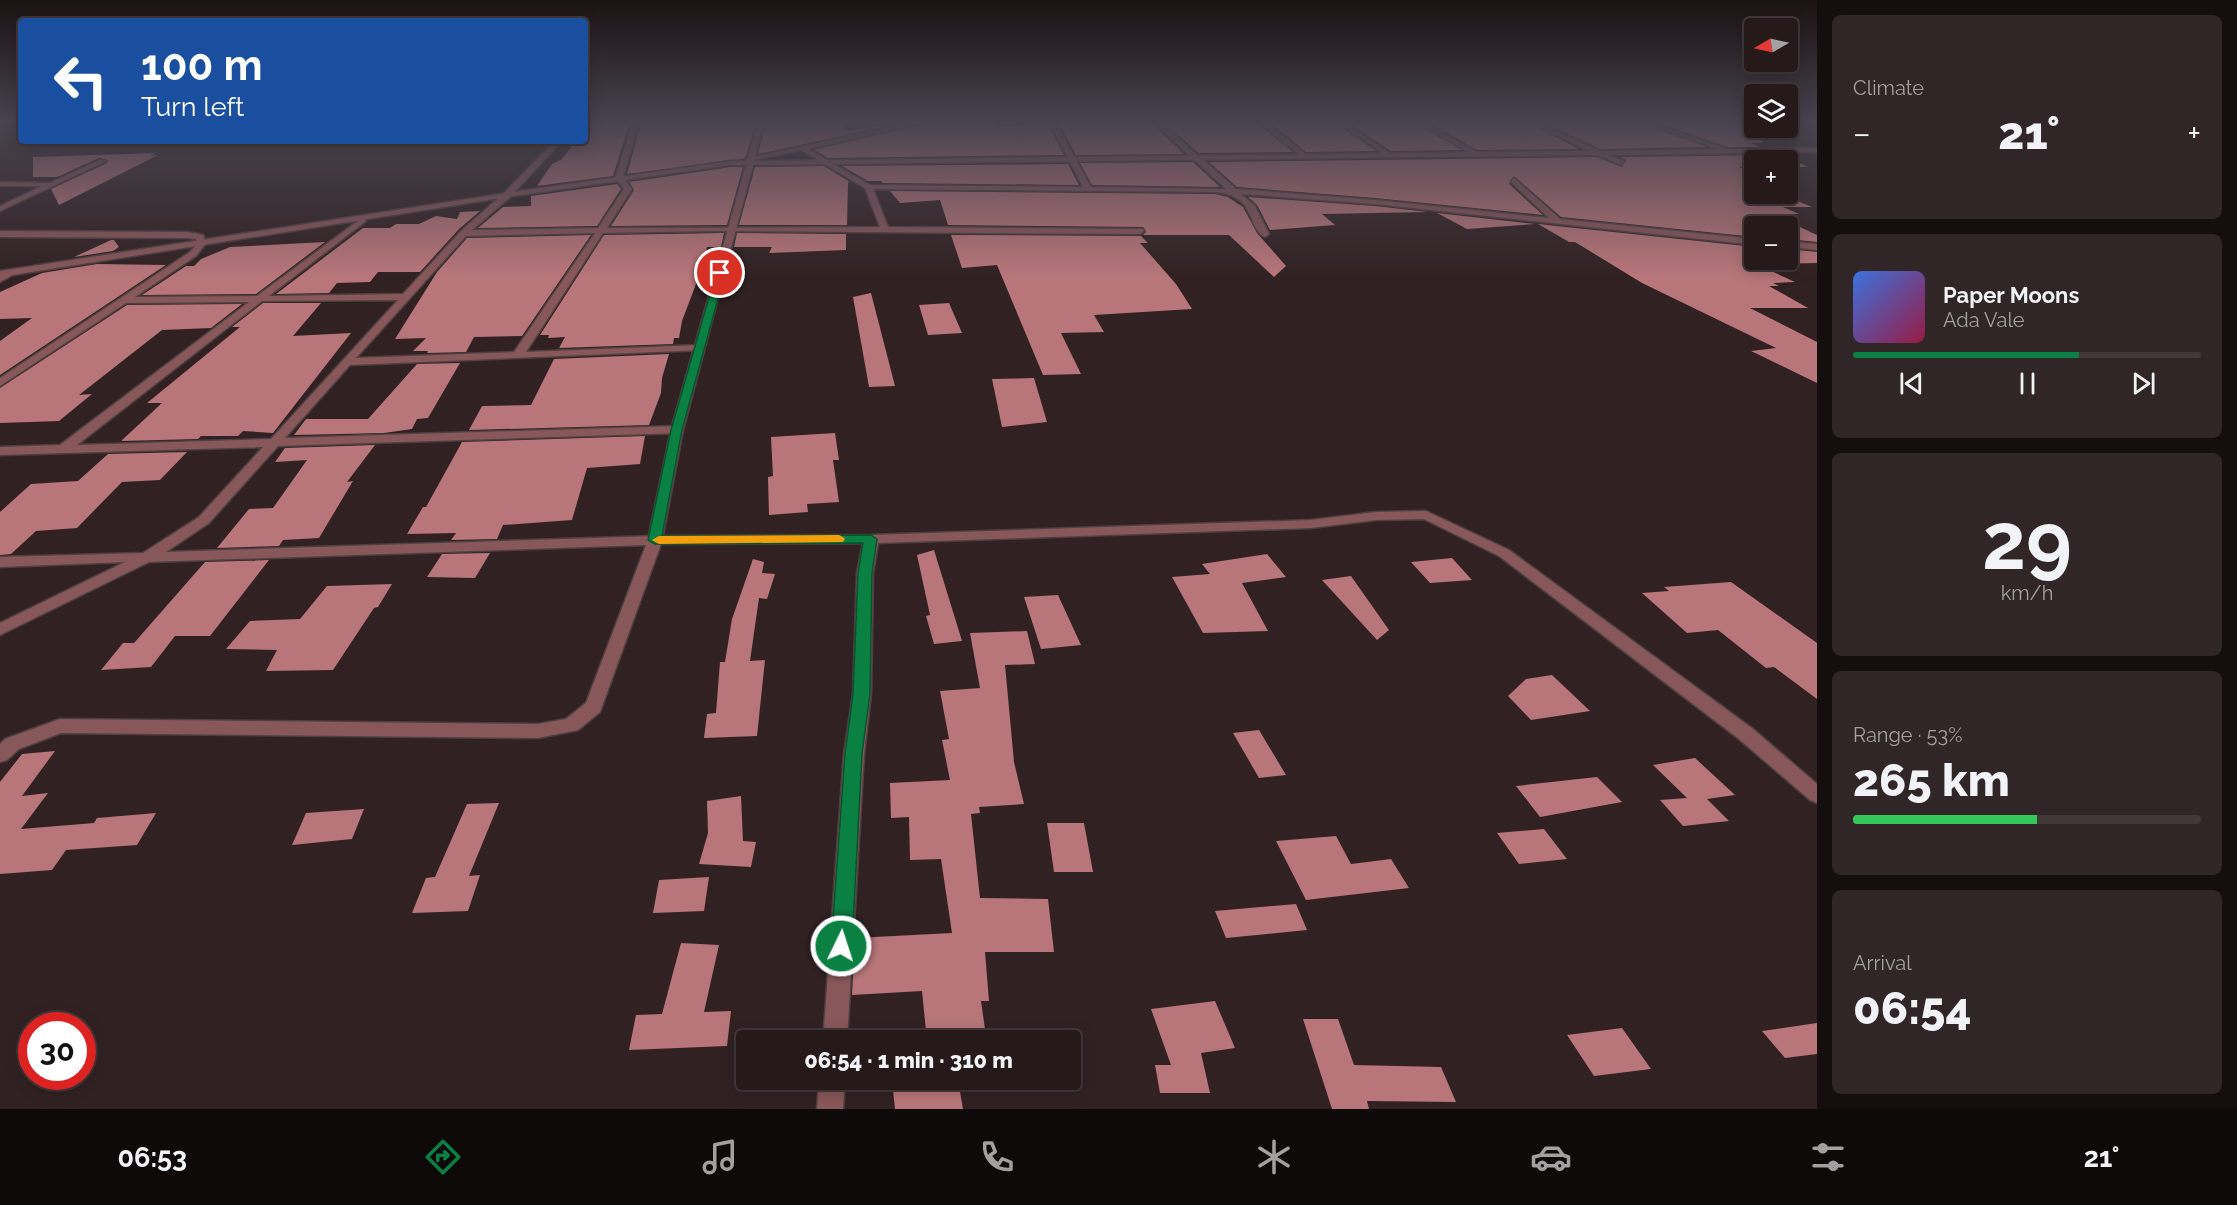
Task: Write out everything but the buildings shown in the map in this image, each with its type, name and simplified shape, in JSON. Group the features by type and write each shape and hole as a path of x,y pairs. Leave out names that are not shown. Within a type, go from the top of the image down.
{"street":[{"path":"0,209 74,174"},
{"path":"0,630 148,556 204,520 464,233 527,174"},
{"path":"620,178 621,174"},
{"path":"0,274 651,174"},
{"path":"0,755 12,744 60,726 538,732 571,725 594,707 655,540 677,430 746,174"},
{"path":"845,174 868,187 1233,191 1557,220 1744,241"},
{"path":"1081,174 1088,189"},
{"path":"1213,174 1252,208 1265,234"},
{"path":"518,356 628,189 620,178"},
{"path":"1514,180 1557,220"},
{"path":"0,184 52,184"},
{"path":"868,187 886,231"},
{"path":"63,449 363,219"},
{"path":"1542,225 1557,220"},
{"path":"464,233 731,230 1140,231"},
{"path":"0,234 188,235 200,237 202,243"},
{"path":"0,382 193,254 202,243"},
{"path":"1798,245 1817,247"},
{"path":"0,279 13,272"},
{"path":"125,300 407,297"},
{"path":"348,362 700,348"},
{"path":"0,451 677,430"},
{"path":"0,562 655,540 871,539 1311,524 1376,516 1426,515 1504,553 1746,734 1817,795"},
{"path":"836,1030 854,754 862,694 865,573 871,539"},
{"path":"830,1109 831,1090"}],"slow traffic":[{"path":"659,540 839,539"}],"route":[{"path":"720,273 677,430 655,540 871,539 865,573 862,694 854,754 841,946"}]}
